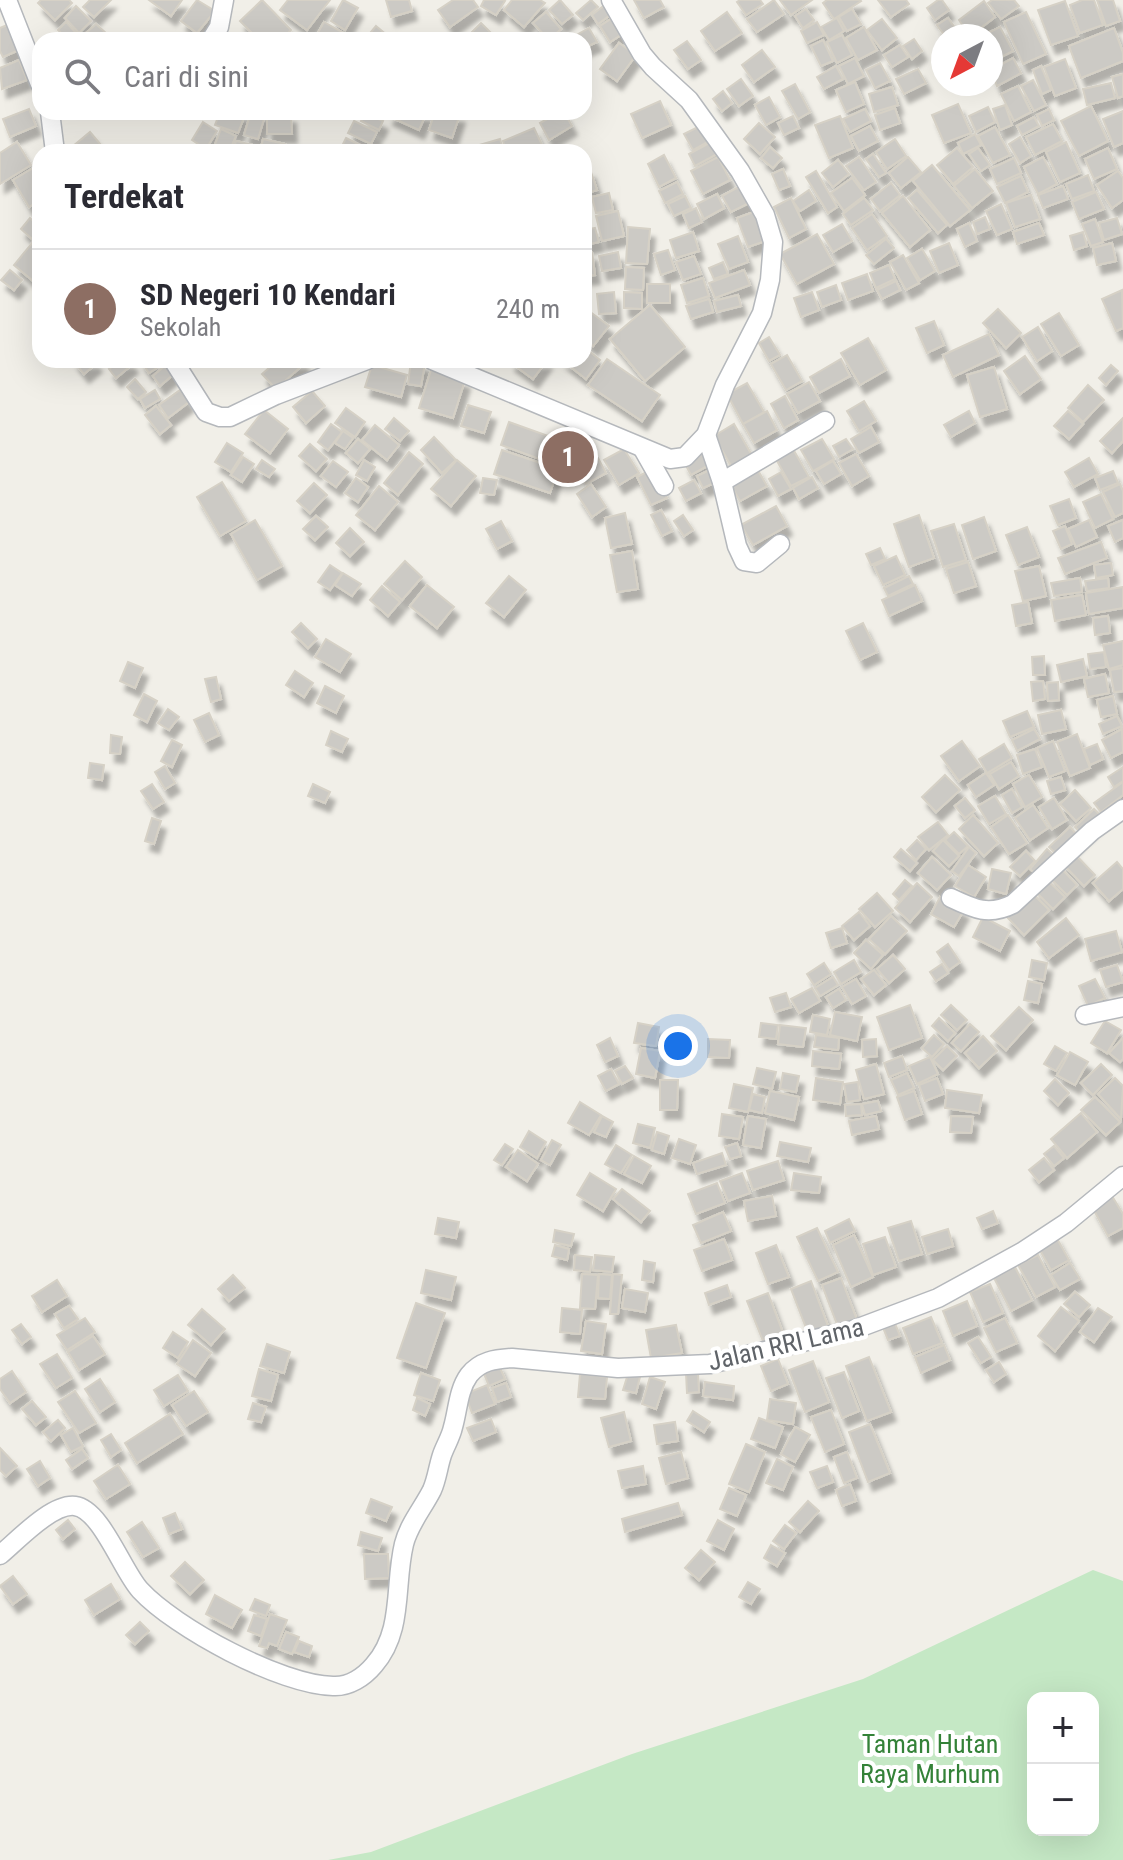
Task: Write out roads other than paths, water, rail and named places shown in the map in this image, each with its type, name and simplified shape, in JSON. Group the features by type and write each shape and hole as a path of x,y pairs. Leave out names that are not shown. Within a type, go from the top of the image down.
{"street":[{"path":"7,0 32,64"},
{"path":"216,32 224,0"},
{"path":"451,368 643,449 676,459 690,453 706,435 730,373 762,313 770,280 773,242 765,215 740,171 689,100 642,54 611,0"},
{"path":"53,120 55,144"},
{"path":"178,368 206,412 220,417 230,417 346,368"},
{"path":"722,482 825,421"},
{"path":"706,435 744,561 757,563 780,544"},
{"path":"643,449 664,486"},
{"path":"951,898 988,912 1013,904 1092,831 1123,809"},
{"path":"1085,1015 1123,1007"},
{"name":"Jalan RRI Lama","path":"0,1555 47,1516 62,1507 75,1506 94,1518 138,1588 172,1619 240,1656 300,1680 333,1686 351,1683 367,1673 381,1658 393,1635 404,1546 410,1526 434,1487 442,1454 453,1430 464,1383 469,1374 486,1361 512,1358 618,1368 710,1364 853,1330 938,1298 1022,1252 1066,1223 1123,1176"}],"place":[{"name":"SD Negeri 10 Kendari","path":"568,457"}],"park label":[{"name":"Taman Hutan Raya Murhum","path":"930,1759"}]}
